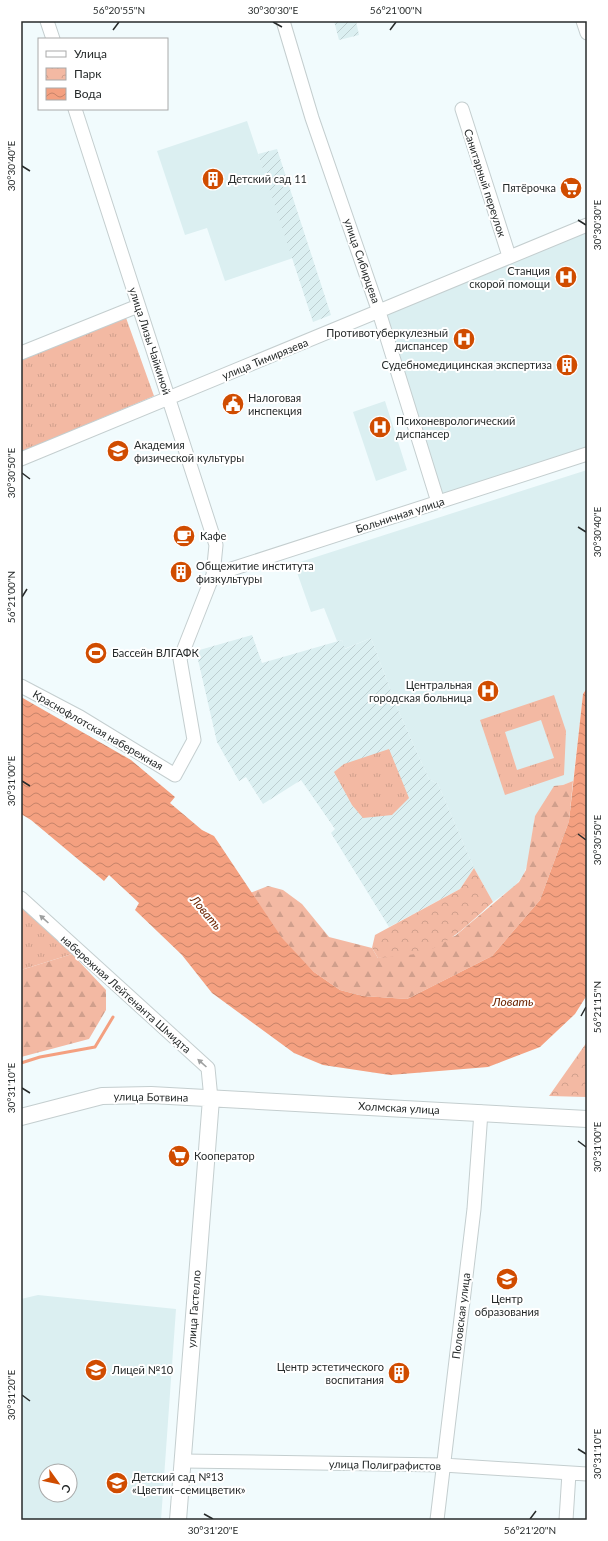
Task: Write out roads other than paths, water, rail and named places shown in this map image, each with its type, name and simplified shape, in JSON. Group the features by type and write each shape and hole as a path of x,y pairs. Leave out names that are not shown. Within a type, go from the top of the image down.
{"main road":[{"name":"улица Ботвина","path":"21,1117 102,1096 151,1094 211,1099"},
{"name":"Холмская улица","path":"211,1099 481,1112 587,1119"},
{"name":"улица Гастелло","path":"178,1520 211,1099"}],"street":[{"path":"47,21 53,38"},
{"name":"улица Сибирцева","path":"283,21 312,118 379,312 438,502"},
{"path":"583,21 587,33"},
{"name":"Санитарный переулок","path":"462,109 509,256"},
{"name":"улица Лизы Чайкиной","path":"75,110 216,545 213,575 180,659 194,740 175,775"},
{"name":"улица Тимирязева","path":"21,459 587,225"},
{"path":"21,353 138,306"},
{"name":"Больничная улица","path":"213,575 587,454"},
{"name":"Краснофлотская набережная","path":"21,686 80,717 175,775"},
{"name":"набережная Лейтенанта Шмидта","path":"21,898 208,1068 211,1099"},
{"name":"Половская улица","path":"437,1520 474,1209 481,1112"},
{"name":"улица Полиграфистов","path":"183,1461 443,1466 587,1474"},
{"path":"566,1520 569,1473"}],"water":[{"name":"Ловать","path":"587,688 587,995 575,1014 540,1047 488,1067 390,1075 323,1065 294,1053 212,993 182,955 135,910 139,903 109,875 104,881 31,820 21,814 21,697 131,760 175,797 170,803 202,830 214,836 282,938 314,972 340,990 363,996 407,999 492,956 540,900 569,821 583,694"}],"waterway":[{"path":"21,1063 40,1057 95,1047 113,1017"}],"place":[{"name":"Детский сад 11","path":"213,179"},
{"name":"Пятёрочка","path":"571,188"},
{"name":"Станция скорой помощи","path":"566,277"},
{"name":"Противотуберкулезный диспансер","path":"464,339"},
{"name":"Судебномедицинская экспертиза","path":"567,365"},
{"name":"Налоговая инспекция","path":"233,404"},
{"name":"Психоневрологический диспансер","path":"380,427"},
{"name":"Aкадемия физической культуры","path":"118,451"},
{"name":"Кафе","path":"184,536"},
{"name":"Общежитие института физкультуры","path":"181,572"},
{"name":"Бассейн ВЛГАФК","path":"96,653"},
{"name":"Центральная городская больница","path":"488,691"},
{"name":"Кооператор","path":"179,1156"},
{"name":"Центр образования","path":"507,1279"},
{"name":"Лицей №10","path":"96,1370"},
{"name":"Центр эстетического воспитания","path":"399,1373"},
{"name":"Детский сад №13 «Цветик–семицветик»","path":"117,1483"}]}
